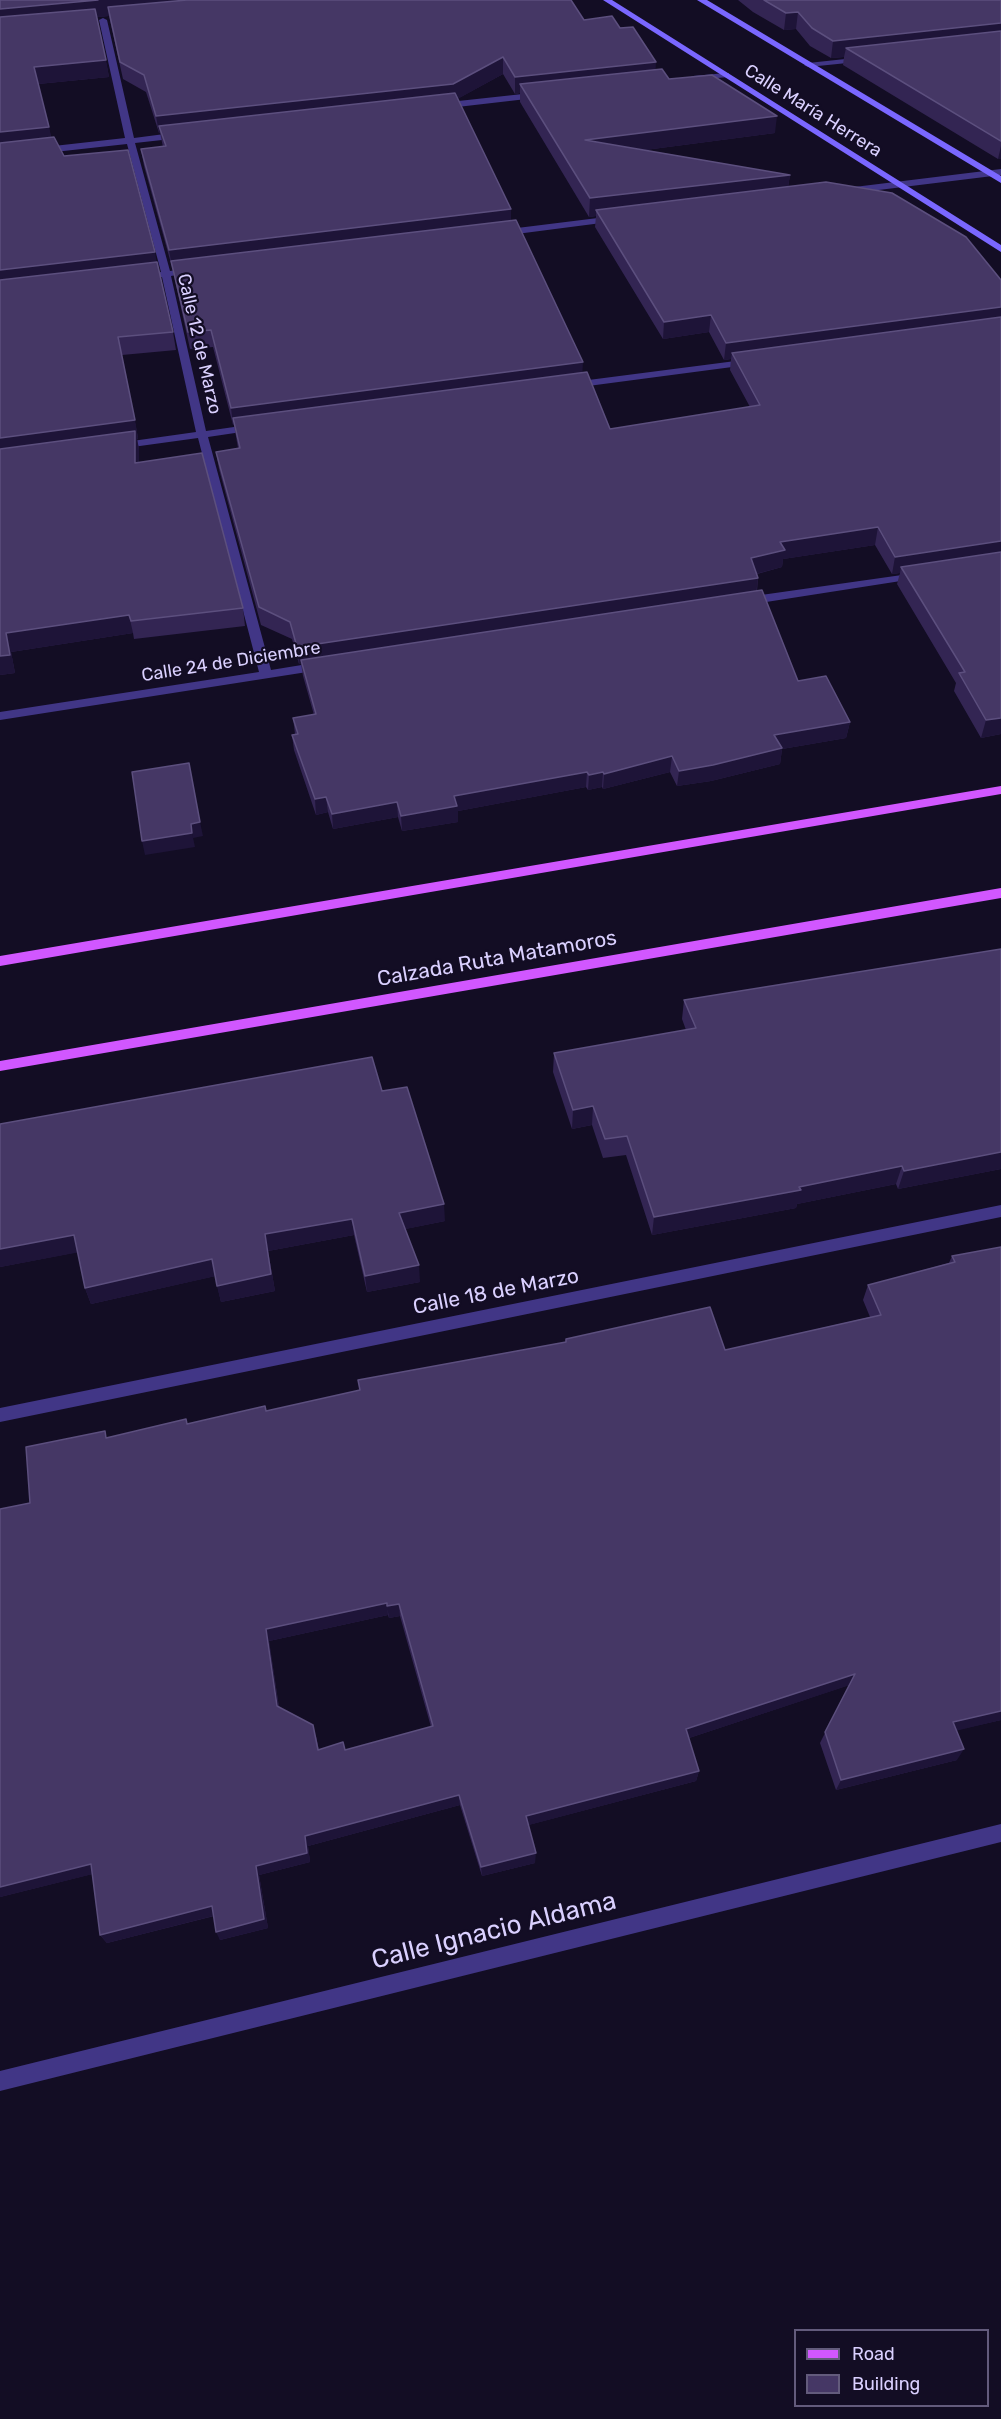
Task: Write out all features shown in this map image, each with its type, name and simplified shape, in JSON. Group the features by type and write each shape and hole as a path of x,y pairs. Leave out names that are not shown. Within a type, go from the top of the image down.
{"main road":[{"name":"Calle María Herrera","path":"607,0 1001,249"},
{"name":"Calle María Herrera","path":"701,0 1001,180"},
{"path":"0,961 1001,790"},
{"name":"Calzada Ruta Matamoros","path":"0,1066 1001,893"}],"street":[{"path":"91,22 114,19"},
{"name":"Calle 12 de Marzo","path":"103,21 130,140 166,274 202,434 266,674"},
{"path":"808,65 876,57"},
{"path":"678,80 726,75"},
{"path":"428,107 547,94"},
{"path":"0,155 190,134"},
{"path":"840,192 1001,172"},
{"path":"485,235 627,218"},
{"path":"131,278 202,270"},
{"path":"566,386 766,360"},
{"path":"107,447 261,426"},
{"path":"740,603 930,574"},
{"name":"Calle 24 de Diciembre","path":"0,716 337,664"},
{"name":"Calle 18 de Marzo","path":"0,1414 1001,1211"},
{"name":"Calle Ignacio Aldama","path":"0,2081 1001,1833"}],"building":[{"path":"0,0 98,0 0,9"},
{"path":"187,0 571,0 584,20 612,16 620,28 633,27 656,62 515,77 503,57 453,84 156,116 144,75 120,62 108,7"},
{"path":"764,0 1001,0 1001,23 833,41 812,28 798,12 786,13"},
{"path":"95,9 106,60 34,67 49,127 0,132 0,17"},
{"path":"1001,31 1001,141 846,48"},
{"path":"662,69 669,79 712,75 777,116 585,140 790,175 590,198 520,84"},
{"path":"455,93 511,209 169,250 141,149 166,146 159,126"},
{"path":"54,137 64,156 128,150 155,252 0,270 0,143"},
{"path":"826,182 892,193 966,237 1001,280 1001,307 726,343 711,315 664,322 596,210"},
{"path":"516,220 583,362 231,408 211,330 188,332 171,261"},
{"path":"157,262 173,332 118,337 135,420 0,438 0,280"},
{"path":"1001,317 1001,541 895,557 878,527 780,542 785,550 751,558 758,578 297,647 290,622 259,607 216,452 240,448 233,418 587,372 610,429 760,405 732,353"},
{"path":"135,431 135,463 202,453 243,608 131,621 129,615 6,633 10,655 0,656 0,449"},
{"path":"1001,552 1001,718 986,720 959,673 965,672 901,567"},
{"path":"762,590 798,681 826,676 850,722 774,735 782,748 713,765 679,771 672,756 604,774 603,772 589,775 587,772 454,796 457,806 401,816 397,802 332,814 326,797 315,799 292,735 298,734 293,718 316,714 301,660"},
{"path":"189,763 200,822 191,824 192,833 142,841 132,772"},
{"path":"1001,949 1001,1152 904,1171 902,1166 799,1187 801,1190 654,1217 627,1136 605,1139 593,1106 573,1110 554,1053 696,1028 684,1000"},
{"path":"372,1057 382,1091 407,1087 444,1204 399,1213 419,1265 365,1276 352,1219 265,1234 271,1274 217,1286 212,1259 85,1288 74,1235 0,1249 0,1124"},
{"path":"1001,1247 1001,1711 953,1722 964,1749 841,1780 825,1732 855,1674 686,1729 699,1771 526,1816 536,1853 481,1867 459,1795 305,1836 307,1853 256,1866 264,1919 216,1932 212,1906 100,1935 91,1864 0,1887 0,1509 30,1503 26,1447 105,1431 106,1438 186,1419 187,1424 265,1406 266,1411 360,1390 358,1380 566,1342 566,1339 710,1307 725,1350 881,1315 868,1285 955,1262 952,1256","holes":["387,1603 387,1606 399,1604 433,1726 345,1750 343,1742 318,1750 313,1725 277,1706 266,1629"]}]}
